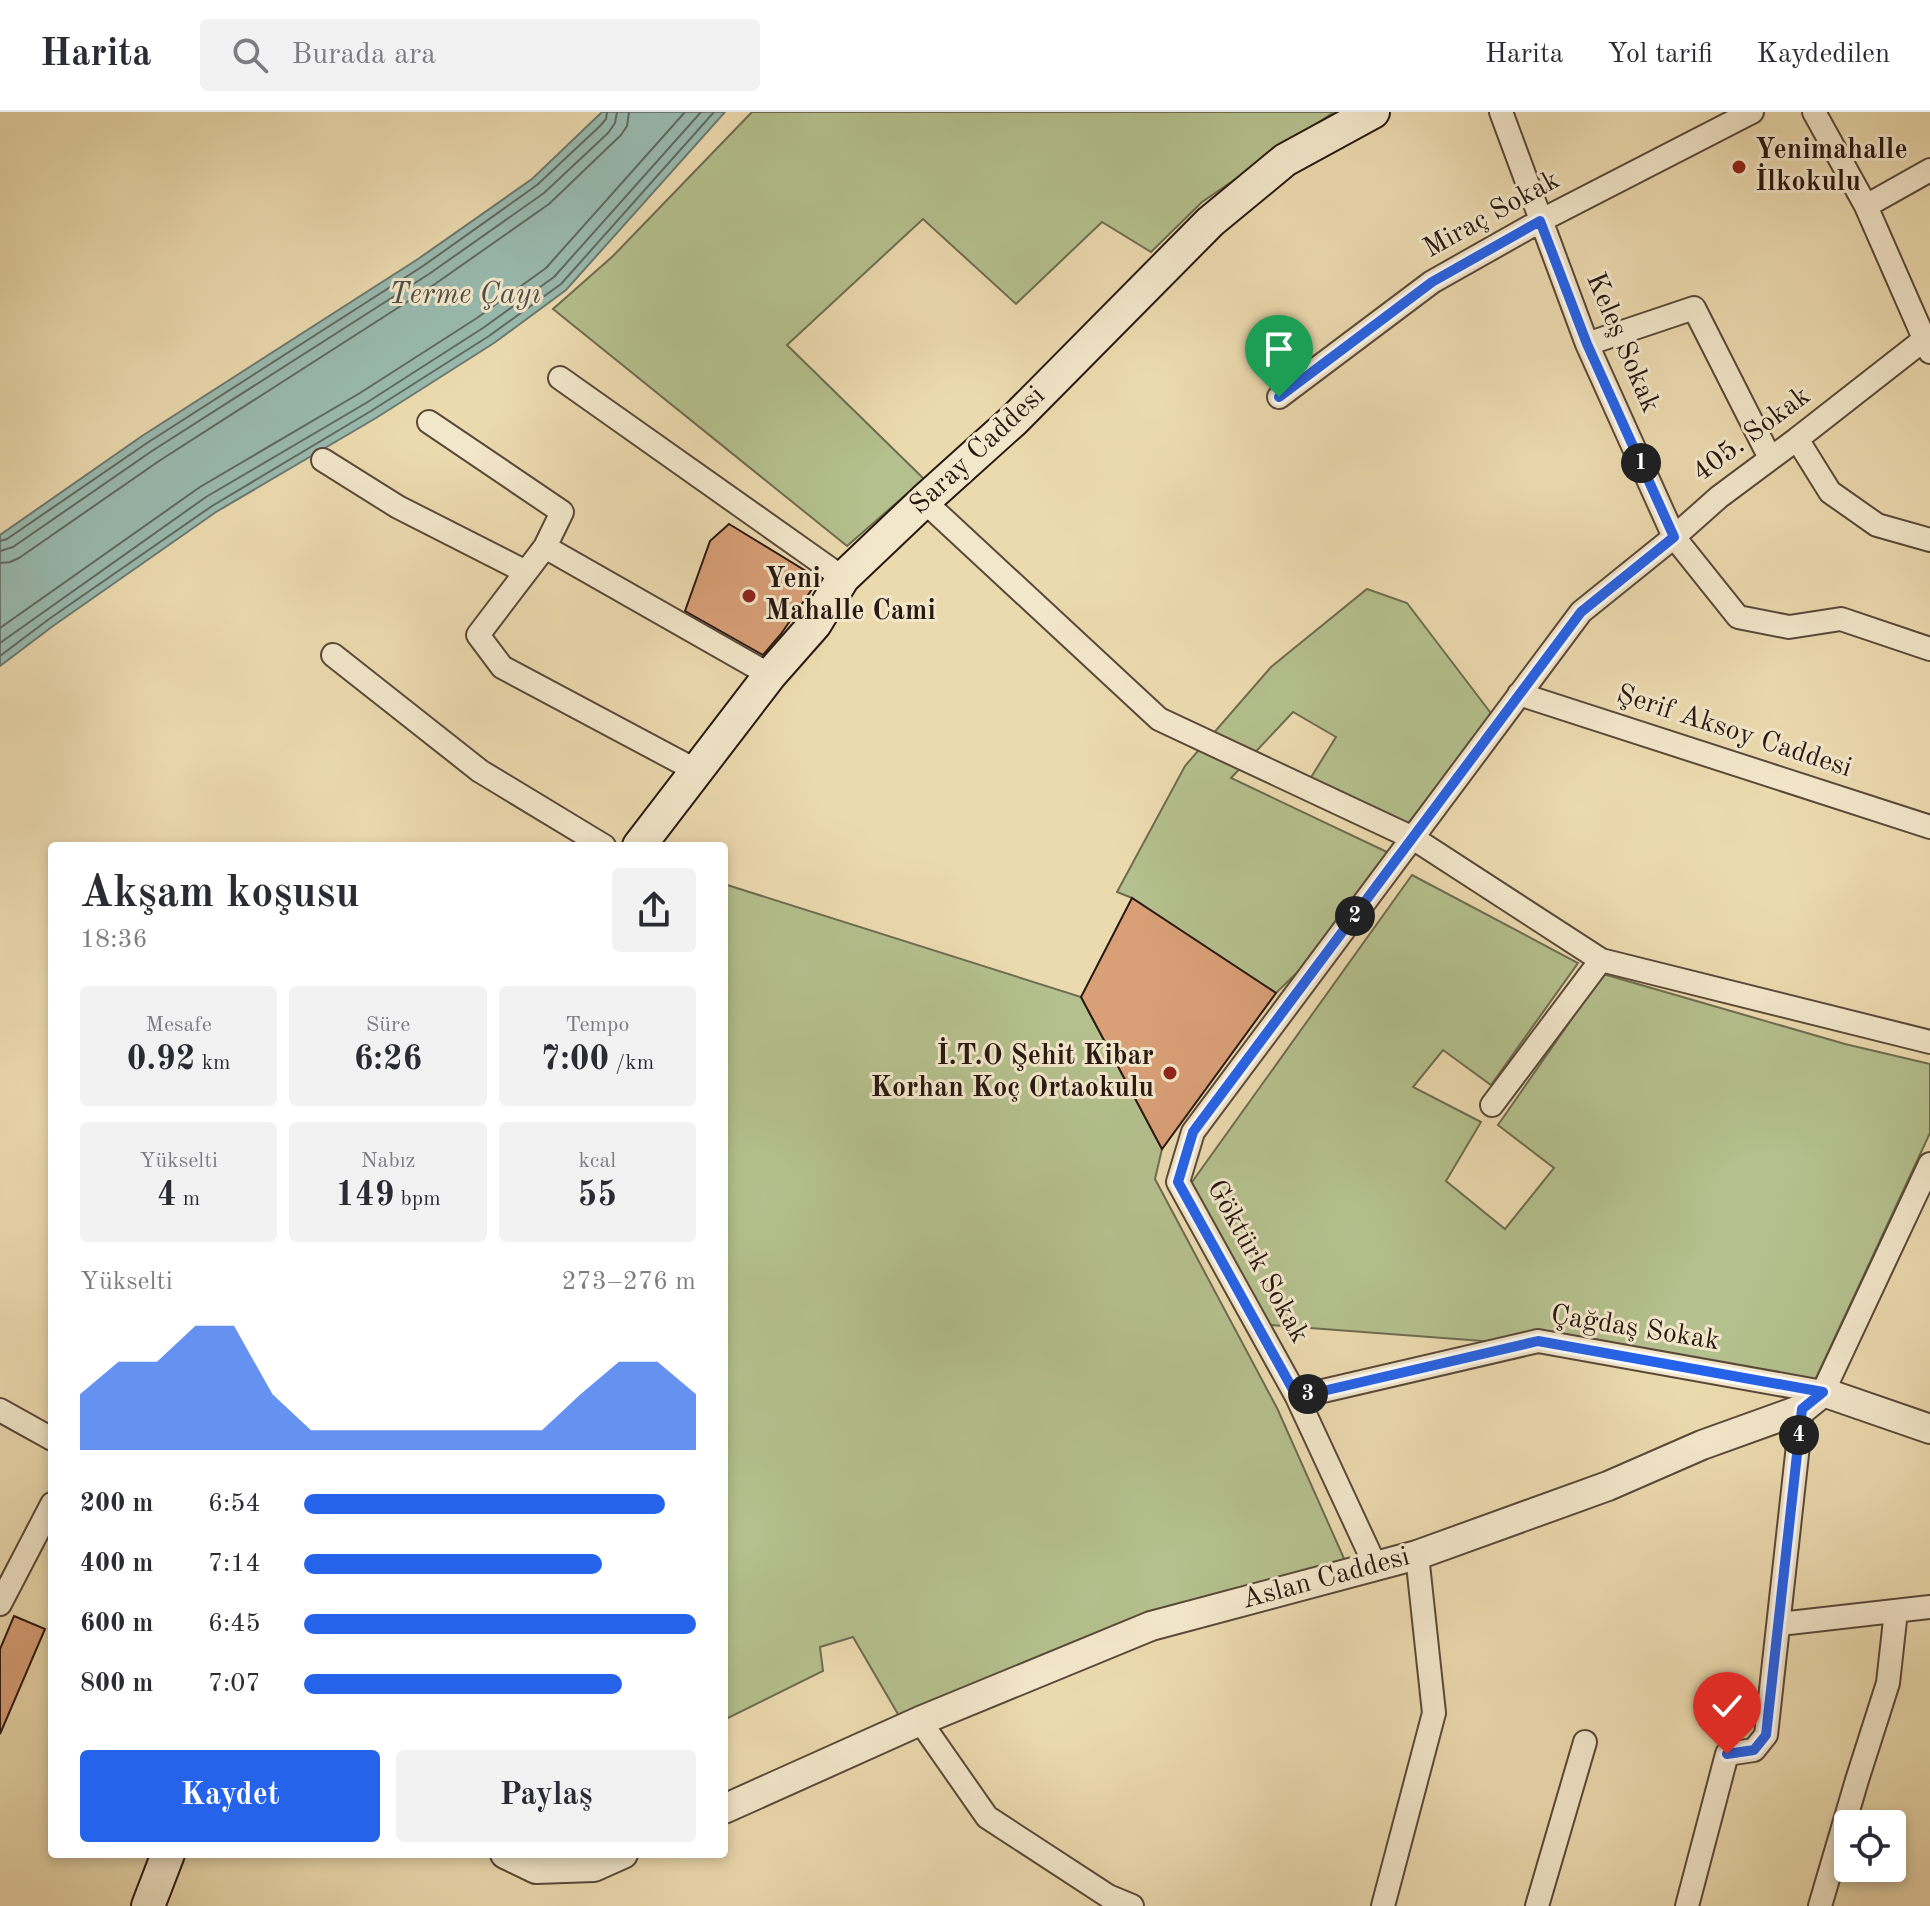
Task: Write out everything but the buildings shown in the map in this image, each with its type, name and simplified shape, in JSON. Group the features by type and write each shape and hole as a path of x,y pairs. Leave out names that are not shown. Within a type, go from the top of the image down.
{"main road":[{"name":"Saray Caddesi","path":"642,842 770,675 815,624 843,578 1014,420 1210,222 1285,160 1373,112"},
{"path":"148,1906 166,1858"}],"street":[{"name":"Keleş Sokak","path":"1501,112 1587,344 1674,537 1738,617 1789,627 1841,619 1930,649"},
{"name":"Miraç Sokak","path":"1279,397 1432,282 1540,221 1752,112"},
{"path":"1814,112 1866,206 1928,342"},
{"path":"1866,206 1930,170"},
{"path":"1587,344 1694,308 1770,458"},
{"name":"405. Sokak","path":"1519,694 1581,612 1719,497 1928,342"},
{"path":"560,378 843,578"},
{"path":"429,422 562,512 545,547 478,635 502,667 697,771"},
{"path":"1797,439 1830,492 1877,525 1930,540"},
{"path":"323,460 398,507 526,572"},
{"path":"924,501 1159,719 1413,838 1601,960 1930,1042"},
{"path":"545,547 770,675"},
{"path":"333,655 480,771 597,842"},
{"name":"Göktürk Sokak","path":"1375,1565 1297,1397 1178,1182 1193,1132 1519,694"},
{"name":"Şerif Aksoy Caddesi","path":"1519,694 1930,827"},
{"path":"1492,1105 1601,960"},
{"path":"1687,1906 1727,1754 1754,1750 1766,1735 1812,1401 1930,1164"},
{"name":"Çağdaş Sokak","path":"1297,1397 1538,1341 1812,1401"},
{"path":"1812,1401 1930,1429"},
{"name":"Aslan Caddesi","path":"728,1807 920,1721 1151,1626 1417,1555 1608,1486 1812,1401"},
{"path":"0,1410 48,1437"},
{"path":"0,1604 48,1512"},
{"path":"1383,1906 1434,1713 1417,1555"},
{"path":"1780,1624 1930,1607"},
{"path":"1820,1906 1888,1683 1896,1611"},
{"path":"920,1721 987,1817 1108,1896 1132,1906"},
{"path":"1537,1906 1585,1742"},
{"path":"513,1858 536,1869 594,1867 614,1858"}],"green space":[{"path":"752,112 1334,112 1202,202 1151,252 1102,222 1016,304 923,219 787,345 924,479 847,546 553,309 613,256"},
{"path":"1367,589 1407,603 1493,716 1401,832 1305,787 1336,737 1293,712 1231,778 1389,853 1313,957 1276,993 1132,898 1117,892 1185,766 1271,667"},
{"path":"1412,875 1578,963 1491,1085 1443,1050 1413,1087 1481,1122 1446,1181 1505,1229 1554,1168 1498,1125 1603,974 1845,1044 1930,1064 1930,1133 1809,1393 1536,1345 1269,1325 1187,1189"},
{"path":"728,885 1081,997 1162,1149 1155,1179 1277,1408 1350,1572 902,1721 853,1637 820,1647 823,1671 728,1718"}],"water":[{"name":"Terme Çayı","path":"602,112 725,112 566,290 494,343 376,418 216,512 0,666 0,535 142,436 418,259 532,179"}],"place":[{"name":"Yenimahalle İlkokulu","path":"1739,167"},
{"name":"Yeni Mahalle Cami","path":"749,596"},
{"name":"İ.T.O Şehit Kibar Korhan Koç Ortaokulu","path":"1170,1073"}],"route":[{"path":"1279,397 1432,282 1540,221 1587,344 1674,537 1581,612 1193,1132 1178,1182 1297,1397 1538,1341 1823,1392 1802,1409 1766,1735 1754,1750 1727,1754"}]}
